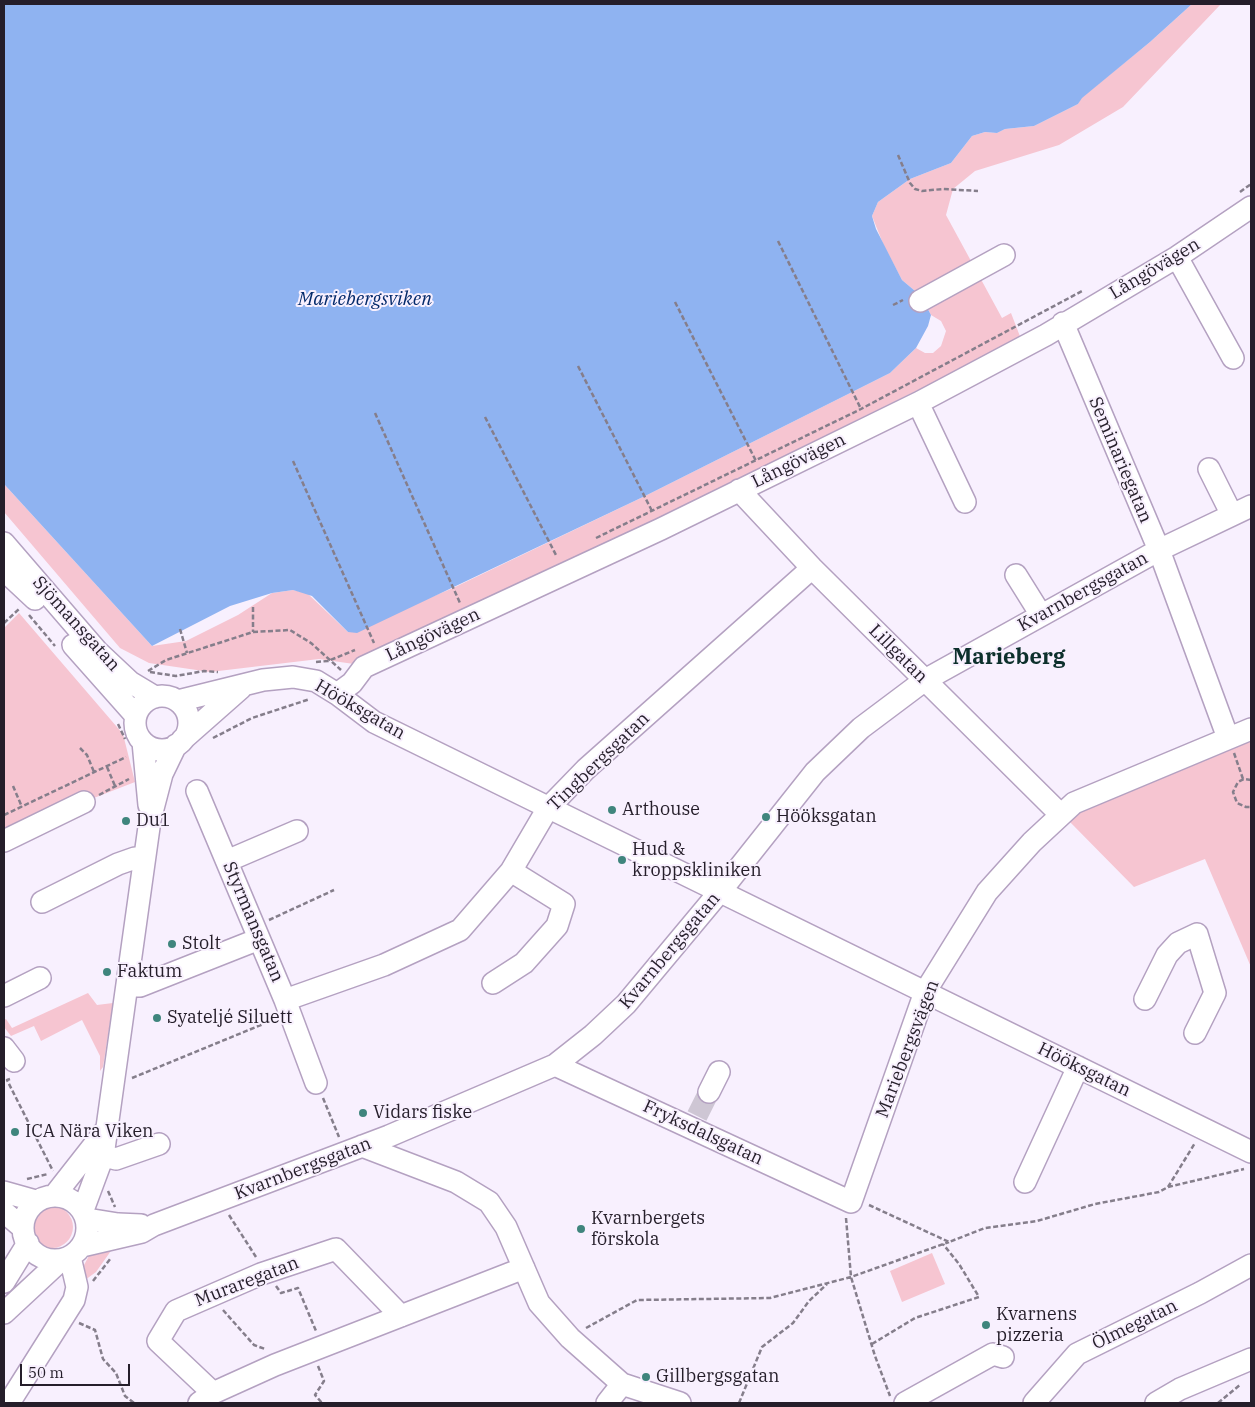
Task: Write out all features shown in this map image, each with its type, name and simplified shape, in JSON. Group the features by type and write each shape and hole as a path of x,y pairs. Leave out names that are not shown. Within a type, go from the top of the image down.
{"street":[{"name":"Långövägen","path":"337,694 352,683 364,667 739,490 918,403 1046,335 1177,257 1242,202"},
{"path":"920,301 1004,255"},
{"path":"1177,257 1233,358"},
{"name":"Seminariegatan","path":"1063,324 1158,550 1228,738"},
{"path":"918,403 965,502"},
{"path":"1209,469 1242,511"},
{"name":"Lillgatan","path":"739,490 812,568 1060,814"},
{"name":"Kvarnbergsgatan","path":"65,1256 131,1236 154,1225 354,1149 555,1065 593,1035 626,1004 719,893 815,772 861,728 925,680 1158,550 1242,511"},
{"name":"Sjömansgatan","path":"4,543 98,652 130,682 155,697"},
{"name":"Sjömansgatan","path":"4,556 28,603"},
{"name":"Tingbergsgatan","path":"288,1006 460,930 511,871 548,808 586,770 812,568"},
{"name":"Sjömansgatan","path":"4,570 28,603 136,716"},
{"path":"1016,575 1041,616"},
{"name":"Hööksgatan","path":"178,701 263,680 293,677 316,681 337,694 374,722 719,893 1251,1152"},
{"name":"Hööksgatan","path":"179,743 244,686"},
{"path":"4,1312 65,1256 87,1232 85,1214 103,1156 150,820 162,774 188,726 188,718 178,701 168,697 155,697 142,704 136,716 137,747 150,820"},
{"name":"Mariebergsvägen","path":"851,1202 925,992 987,892 1060,814 1074,803 1251,729"},
{"path":"137,747 148,746 162,750 179,743"},
{"name":"Styrmansgatan","path":"197,791 288,1006 316,1083"},
{"path":"4,841 84,802"},
{"path":"227,861 297,832"},
{"path":"42,902 118,864 135,858 144,858"},
{"path":"494,983 524,964 557,926 564,904 511,871"},
{"path":"128,986 140,986 257,933"},
{"path":"1145,999 1167,955 1178,943 1197,934 1215,993 1195,1033"},
{"path":"4,996 40,978"},
{"name":"Fryksdalsgatan","path":"555,1065 694,1122 851,1202"},
{"path":"1025,1182 1078,1067"},
{"path":"709,1092 719,1072"},
{"path":"4,1282 25,1235 26,1213 103,1156 158,1144"},
{"path":"354,1149 456,1182 490,1202 506,1227 539,1303 570,1338 622,1384 680,1403"},
{"path":"12,1186 45,1198 69,1199 85,1214"},
{"path":"4,1212 25,1235 37,1252 65,1256"},
{"name":"Kvarnbergsgatan","path":"85,1214 130,1225 154,1225"},
{"name":"Muraregatan","path":"401,1316 336,1249 261,1274 176,1310 158,1341 206,1398 311,1351 401,1316 524,1268"},
{"path":"4,1300 65,1256"},
{"path":"9,1403 74,1300 77,1287 65,1256"},
{"name":"Ölmegatan","path":"1034,1403 1076,1354 1200,1293 1251,1265"},
{"path":"905,1403 993,1354 1003,1357"},
{"path":"1156,1403 1180,1389 1251,1359"},
{"path":"607,1403 622,1384"}],"path":[{"path":"898,155 910,184 915,189 922,191 943,189 978,191"},
{"path":"1242,202 1251,184"},
{"path":"778,241 861,409"},
{"path":"592,540 861,409 1089,288"},
{"path":"675,302 756,461"},
{"path":"578,366 652,510"},
{"path":"375,412 460,604 469,600"},
{"path":"485,417 557,557"},
{"path":"293,461 374,643"},
{"path":"548,561 566,553"},
{"path":"4,624 28,603"},
{"path":"253,606 253,632"},
{"path":"180,629 188,653"},
{"path":"148,672 166,660 253,632 290,630 311,643 328,661"},
{"path":"365,646 382,639"},
{"path":"311,663 328,661 356,650"},
{"path":"141,668 148,672 176,676 204,671 223,672"},
{"path":"224,731 298,701 337,694"},
{"path":"1228,738 1244,779"},
{"path":"4,815 106,768 137,747"},
{"path":"80,748 86,755 94,772"},
{"path":"106,768 115,786"},
{"path":"84,802 131,778"},
{"path":"1251,780 1244,779 1234,787 1234,798 1241,806 1251,807"},
{"path":"13,786 22,807"},
{"path":"257,933 334,890"},
{"path":"129,1079 288,1006"},
{"path":"9,1054 20,1074 7,1080 53,1172"},
{"path":"316,1083 354,1149"},
{"path":"1168,1187 1203,1128"},
{"path":"570,1338 637,1300 770,1298 851,1277 985,1228 1037,1221 1095,1204 1159,1192 1168,1187 1251,1168"},
{"path":"12,1186 60,1170"},
{"path":"106,1189 118,1215"},
{"path":"893,1403 851,1277 845,1219 851,1202 862,1201 949,1242"},
{"path":"872,1344 915,1318 979,1297 959,1264 943,1244"},
{"path":"92,1282 116,1252"},
{"path":"739,1403 762,1347 792,1323 809,1301 828,1283"},
{"path":"228,1313 254,1345 264,1348 275,1366"},
{"path":"78,1323 95,1330 103,1359 116,1373 125,1396 134,1403"},
{"path":"311,1351 327,1384"},
{"path":"322,1403 315,1395 324,1381"},
{"path":"1218,1403 1240,1385"}],"shaded area":[{"path":"1192,4 1221,4 1123,107 1059,145 975,171 953,189 946,215 1002,318 1011,313 1021,339 361,665 319,659 210,672 149,663 120,648 4,512 4,484 152,646 186,641 238,615 272,593 293,590 307,593 348,632 453,588 645,496 890,373 916,348 925,353 933,353 941,346 946,331 941,321 931,315 921,296 902,280 884,246 872,216 878,202 910,179 951,163 972,136 985,132 997,133 1005,129 1034,126 1078,104 1081,98 1150,42"},
{"path":"19,613 123,734 135,782 4,833 4,628"},
{"path":"1251,735 1251,967 1205,859 1134,887 1069,821 1094,799"},
{"path":"88,993 97,1005 113,1003 103,1067 100,1071 100,1056 82,1020 41,1041 34,1026 11,1036 4,1027 4,1020 6,1019 12,1028"},
{"path":"56,1206 64,1209 70,1215 73,1227 70,1239 64,1245 48,1248 40,1245 34,1239 31,1223 34,1215 40,1209"},
{"path":"113,1248 96,1272 85,1280 84,1265 91,1252"},
{"path":"932,1253 945,1284 902,1302 890,1271"}],"water":[{"name":"Mariebergsviken","path":"4,4 1192,4 1150,42 1082,98 1078,104 1034,126 1005,129 997,133 985,132 972,136 951,163 910,179 878,202 872,216 876,229 902,280 921,296 931,315 928,326 916,348 890,373 645,496 357,633 348,632 312,596 293,590 272,593 230,606 152,646 4,484"}],"tunnel":[{"path":"697,1116 709,1092"}],"place":[{"name":"Arthouse","path":"612,810"},
{"name":"Hööksgatan","path":"766,817"},
{"name":"Du1","path":"126,821"},
{"name":"Hud & kroppskliniken","path":"622,860"},
{"name":"Stolt","path":"172,944"},
{"name":"Faktum","path":"107,972"},
{"name":"Syateljé Siluett","path":"157,1018"},
{"name":"Vidars fiske","path":"363,1113"},
{"name":"ICA Nära Viken","path":"15,1132"},
{"name":"Kvarnbergets förskola","path":"581,1229"},
{"name":"Kvarnens pizzeria","path":"986,1325"},
{"name":"Gillbergsgatan","path":"646,1377"}],"district":[{"name":"Marieberg","path":"1009,658"}]}
